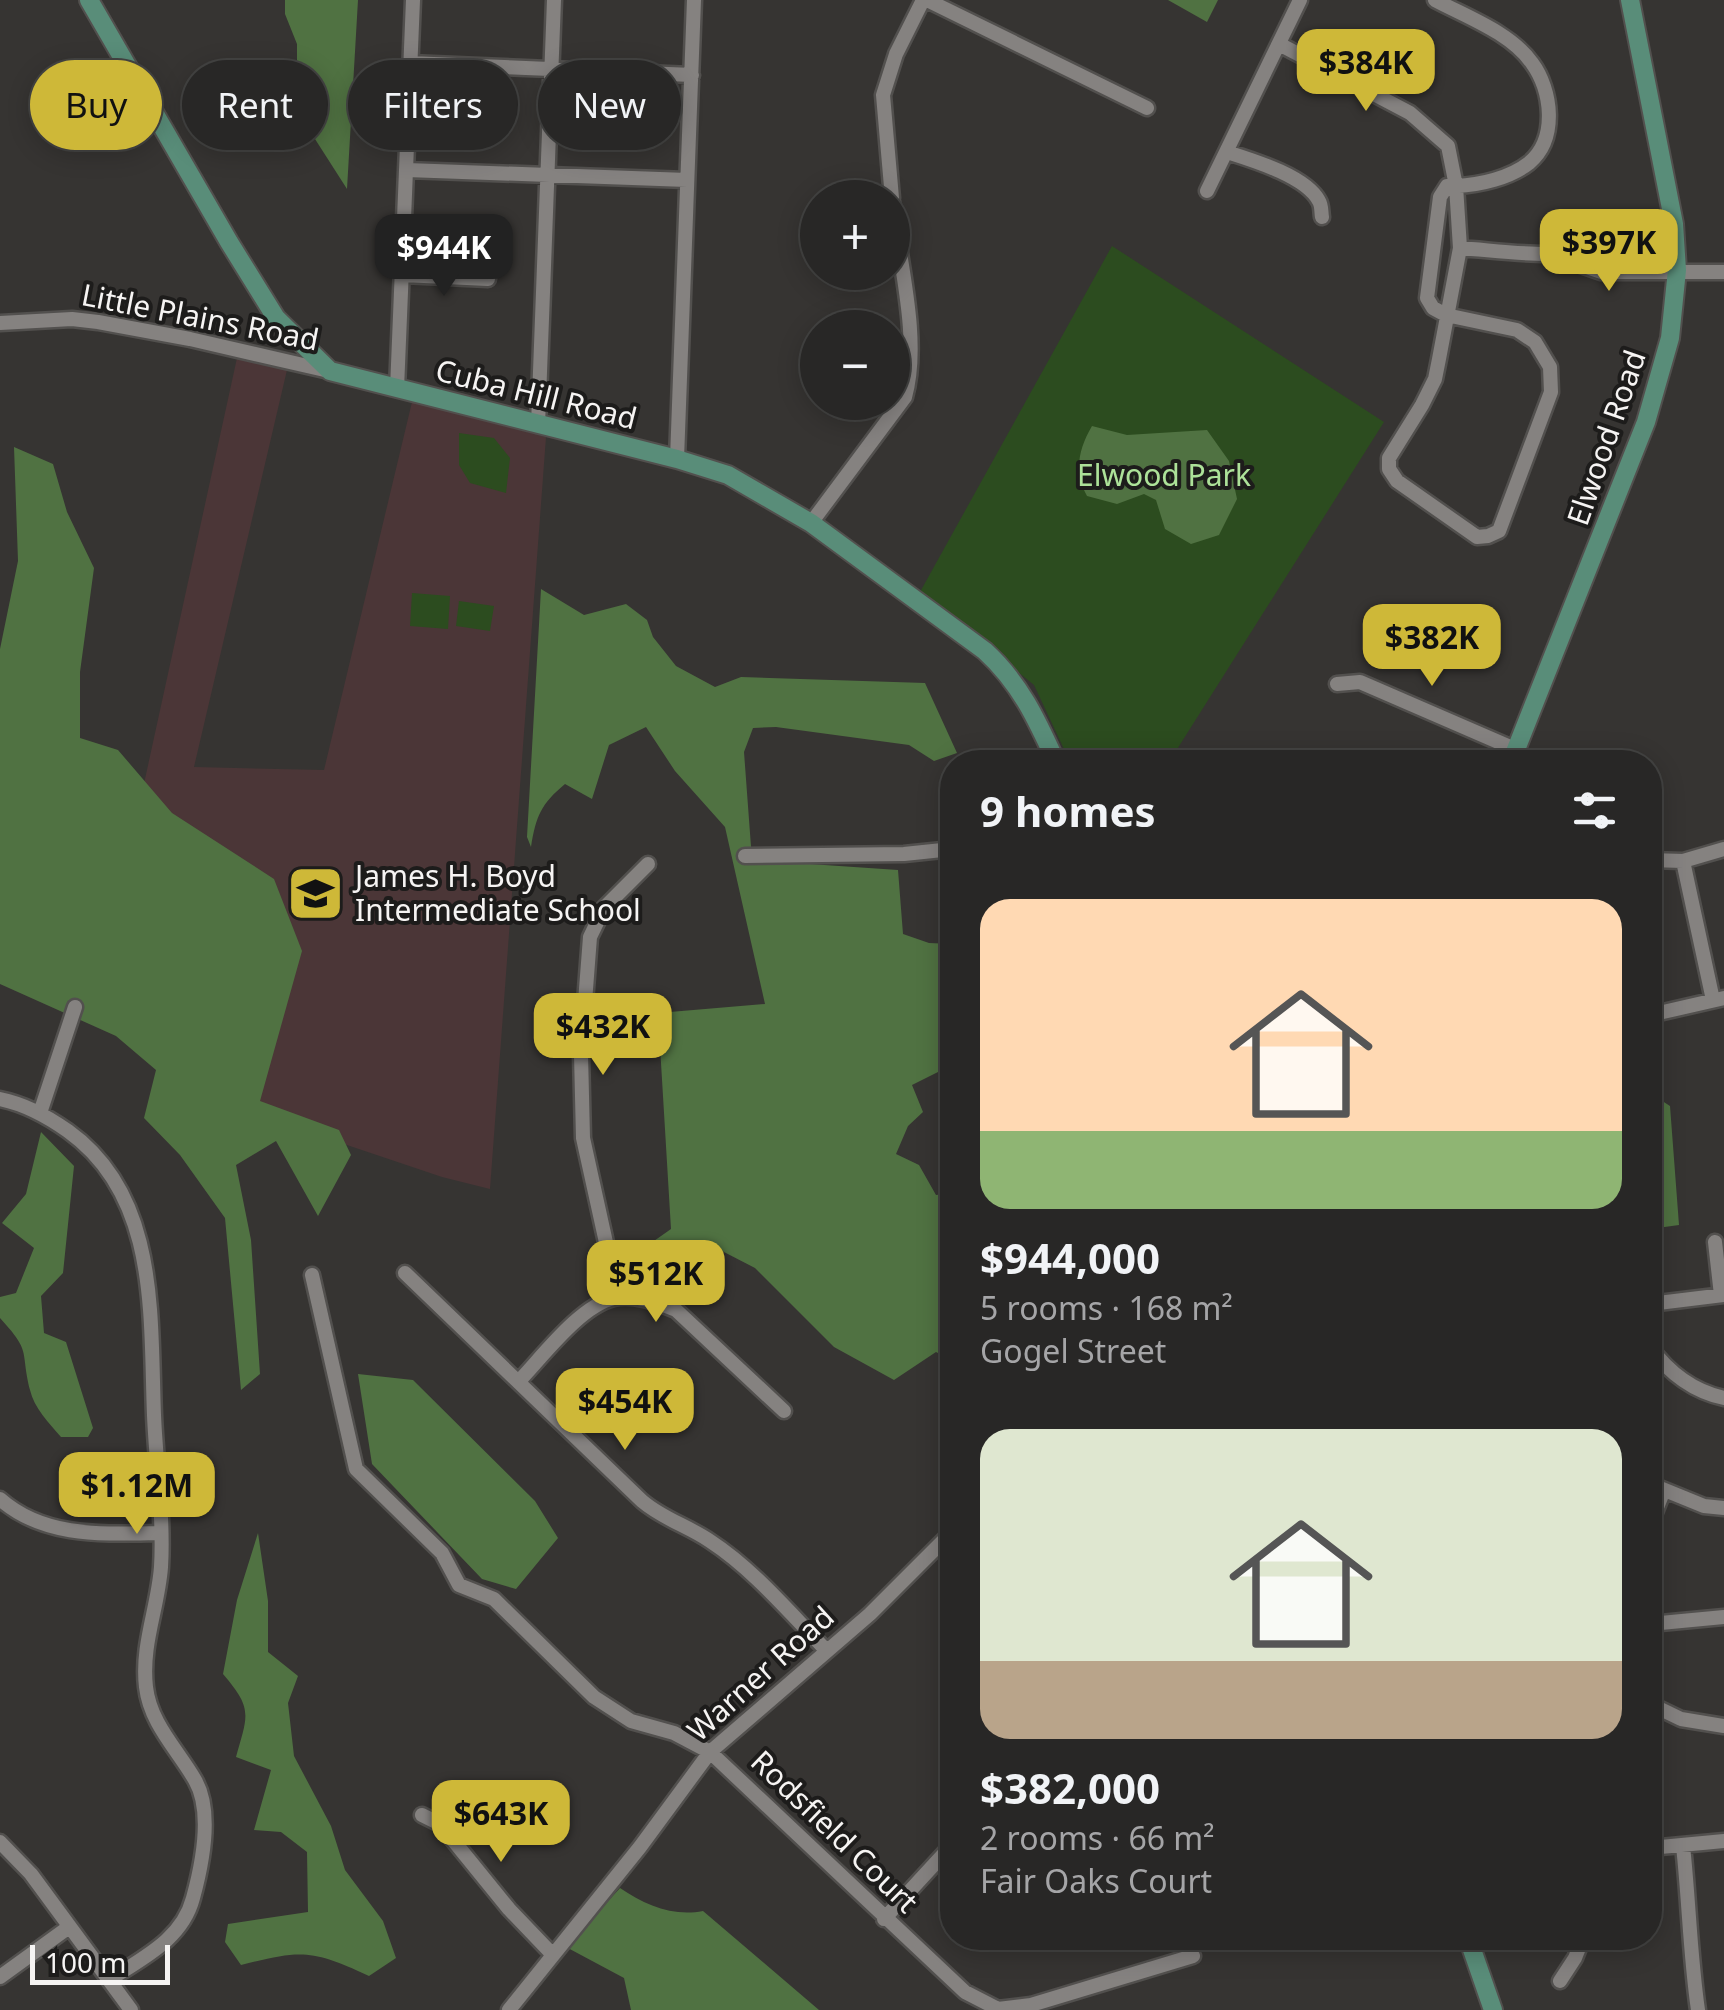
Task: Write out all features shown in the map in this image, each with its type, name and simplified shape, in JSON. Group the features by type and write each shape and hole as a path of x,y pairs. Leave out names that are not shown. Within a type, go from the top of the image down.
{"main road":[{"name":"Cuba Hill Road","path":"88,0 276,318 330,371 678,458 728,475 811,523 986,651 1006,670 1036,716 1051,750"},
{"name":"Elwood Road","path":"1516,750 1646,422 1670,338 1677,270 1668,182 1630,0"},
{"path":"1472,1950 1494,2010"}],"street":[{"path":"410,60 412,0"},
{"path":"552,60 554,0"},
{"path":"678,458 694,0"},
{"path":"890,180 882,95 896,54 925,0 1148,108"},
{"path":"1207,191 1300,0"},
{"path":"1279,44 1410,112 1448,146 1456,186 1460,248 1446,315 1434,379 1389,458 1389,469 1397,480 1457,524 1477,536 1488,536 1499,530 1551,392 1550,367 1534,342 1517,330 1446,315 1433,308 1427,298 1440,197 1446,186 1456,186 1481,184 1531,162 1542,146 1549,120 1547,94 1532,62 1508,40 1436,0"},
{"path":"681,75 692,75"},
{"path":"397,389 408,150"},
{"path":"538,426 549,150"},
{"path":"1227,152 1265,164 1297,182 1319,200 1322,217"},
{"path":"407,170 687,180"},
{"path":"1460,248 1548,254 1602,249 1660,260 1677,270"},
{"path":"1548,254 1601,272 1724,272"},
{"path":"403,275 488,280"},
{"path":"811,523 905,397 910,378 903,290"},
{"name":"Little Plains Road","path":"0,323 72,319 98,322 330,371"},
{"path":"1337,684 1360,682 1502,750"},
{"path":"1662,860 1683,861 1724,849"},
{"path":"744,856 940,850"},
{"path":"1662,1013 1719,999 1683,861"},
{"path":"618,1297 582,1138 581,1054 590,937 604,908 648,864"},
{"path":"40,1113 75,1007"},
{"path":"0,1099 40,1113 86,1144 119,1183 141,1240 161,1564 146,1645 146,1692 154,1716 196,1781 202,1798 202,1833 193,1900 182,1924 166,1942 109,1980"},
{"path":"1662,1303 1723,1295 1715,1242"},
{"path":"405,1272 642,1501 728,1554 825,1649"},
{"name":"Rodsfield Court","path":"312,1275 356,1469 442,1553 459,1584 494,1598 594,1697 632,1721 674,1733 710,1752 965,1992 998,2009 1031,2005 1193,1956"},
{"path":"519,1381 591,1308 618,1297 658,1302 676,1310 784,1410"},
{"path":"1662,1361 1676,1377 1724,1398"},
{"path":"1662,1489 1704,1506 1724,1508"},
{"path":"0,1499 29,1518 56,1528 82,1533 159,1532"},
{"name":"Warner Road","path":"509,2010 710,1752 870,1614 940,1544"},
{"path":"1662,1623 1724,1617"},
{"path":"1662,1710 1681,1719 1721,1728"},
{"path":"422,1815 440,1824 509,1909 553,1955"},
{"path":"1662,1847 1724,1841"},
{"path":"0,1842 31,1874 131,2010"},
{"path":"1683,1846 1698,2010"},
{"path":"884,1919 940,1858"},
{"path":"0,1978 69,1927"},
{"path":"1560,1981 1579,1950"}],"shaded area":[{"name":"James H. Boyd Intermediate School","path":"237,358 287,370 194,767 324,770 412,402 546,437 490,1189 442,1177 243,1107 93,1017"}],"green space":[{"path":"285,0 358,0 355,60 348,60 347,189 322,150 328,150 328,60 297,60 297,44 285,14"},
{"path":"1168,0 1218,0 1207,22"},
{"name":"Elwood Park","path":"1112,246 1384,422 1177,750 1064,750 1034,685 920,592"},
{"path":"1092,426 1127,435 1207,430 1229,461 1237,499 1219,535 1191,544 1165,529 1156,500 1144,494 1117,504 1087,496 1079,461"},
{"path":"459,433 494,438 510,458 506,493 470,483 459,465"},
{"path":"14,447 53,464 67,512 94,568 80,672 80,738 118,750 172,813 274,879 302,951 260,1101 339,1130 351,1155 318,1216 276,1141 236,1165 251,1240 260,1374 241,1390 225,1218 180,1155 144,1118 156,1070 116,1036 0,984 0,649 18,561"},
{"path":"541,589 584,615 626,604 647,620 653,637 676,666 715,687 741,677 925,683 956,750 940,750 940,759 934,761 909,745 776,727 753,728 744,752 752,860 898,870 903,934 940,943 940,1069 912,1085 923,1112 908,1126 896,1154 919,1165 936,1195 940,1194 940,1354 936,1352 894,1380 834,1347 755,1268 722,1251 678,1274 630,1279 634,1255 671,1229 658,1013 765,1004 725,827 675,771 646,727 609,745 592,799 565,784 545,805 531,847 527,837"},
{"path":"412,593 450,596 448,629 410,626"},
{"path":"459,601 494,606 490,631 456,626"},
{"path":"1662,1101 1670,1106 1679,1225 1662,1227"},
{"path":"41,1132 74,1166 63,1273 41,1296 44,1333 66,1342 93,1428 88,1437 61,1437 42,1415 32,1397 21,1345 0,1318 0,1297 16,1293 34,1248 2,1223 26,1194"},
{"path":"358,1374 413,1380 535,1501 558,1538 516,1589 482,1579 372,1464"},
{"path":"258,1533 268,1601 268,1652 298,1676 288,1703 294,1756 331,1826 345,1870 383,1921 396,1958 369,1976 306,1955 241,1965 225,1942 228,1924 308,1912 307,1852 281,1832 254,1830 271,1770 236,1757 245,1713 239,1696 223,1674 237,1600"},
{"path":"620,1888 660,1908 703,1911 819,2010 631,2010 624,1978 566,1947"}],"place":[{"name":"James H. Boyd Intermediate School","path":"316,894"}]}
